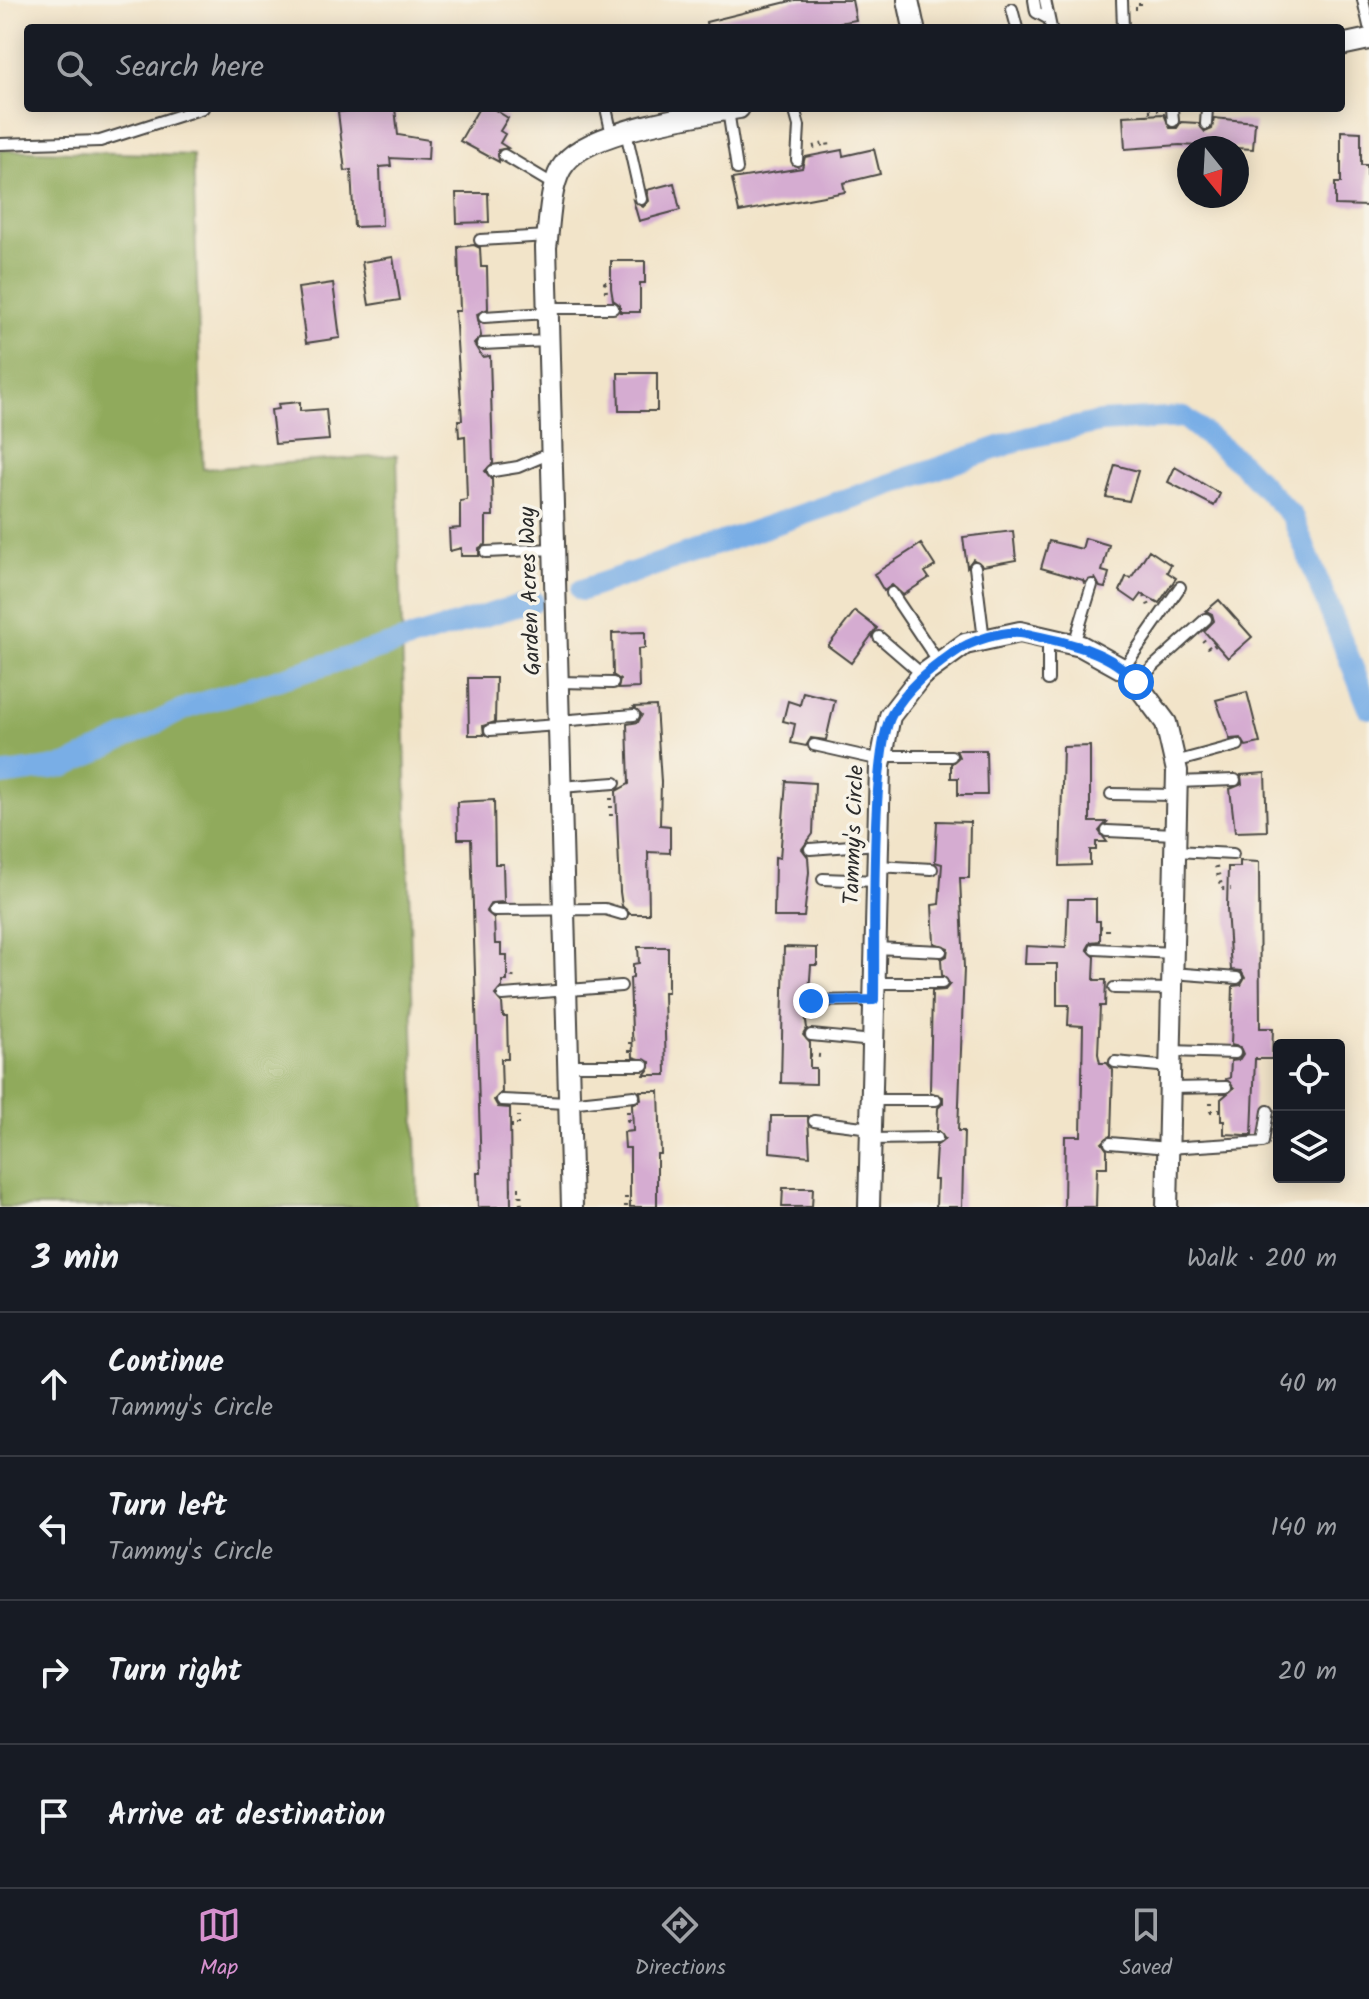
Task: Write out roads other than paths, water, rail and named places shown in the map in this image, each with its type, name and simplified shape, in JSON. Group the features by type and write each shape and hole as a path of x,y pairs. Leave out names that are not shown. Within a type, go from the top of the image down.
{"street":[{"path":"908,0 913,24"},
{"path":"1345,44 1369,39"},
{"name":"Garden Acres Way","path":"572,1207 548,341 548,236 556,186 564,163 597,139 619,134 648,118 705,112"},
{"name":"Tammy's Circle","path":"869,1207 878,844 882,758 890,716 931,669 965,644 1020,632 1074,644 1129,676 1166,723 1176,780 1167,1207"}],"lane":[{"path":"1034,0 1036,12 1050,24"},
{"path":"1045,0 1050,24"},
{"path":"1122,0 1123,24"},
{"path":"1363,0 1369,26"},
{"path":"1012,9 1016,24"},
{"path":"0,144 100,141 191,112"},
{"path":"608,112 619,134 641,199"},
{"path":"734,112 737,169"},
{"path":"795,112 799,126 797,155"},
{"path":"1172,112 1173,121"},
{"path":"1206,124 1207,112"},
{"path":"504,155 556,186"},
{"path":"480,240 548,236"},
{"path":"484,317 613,308"},
{"path":"482,344 548,341"},
{"path":"493,471 518,467 551,453"},
{"path":"486,552 554,549"},
{"path":"975,567 984,640"},
{"path":"1074,644 1092,585"},
{"path":"1129,676 1180,587"},
{"path":"892,593 931,669"},
{"path":"1129,676 1206,619"},
{"path":"879,637 931,669"},
{"path":"1048,639 1048,680"},
{"path":"557,682 613,683"},
{"path":"490,730 634,715"},
{"path":"814,745 882,758 951,756"},
{"path":"1176,780 1238,745"},
{"path":"1111,794 1176,780 1235,780"},
{"path":"560,787 613,783"},
{"path":"1107,831 1175,842 1211,853 1233,854"},
{"path":"810,849 878,844"},
{"path":"823,879 932,869"},
{"path":"494,910 605,909 622,914"},
{"path":"875,948 941,951"},
{"path":"1095,949 1172,972 1237,978"},
{"path":"1114,988 1172,972"},
{"path":"811,1001 942,983"},
{"path":"503,995 621,986"},
{"path":"811,1035 873,1041"},
{"path":"1115,1062 1235,1053"},
{"path":"567,1065 643,1065"},
{"path":"1170,1088 1226,1087"},
{"path":"502,1100 568,1103 634,1096"},
{"path":"872,1100 936,1100"},
{"path":"1110,1143 1168,1148 1263,1142 1268,1111"},
{"path":"814,1121 871,1133 937,1138"}],"waterway":[{"path":"582,590 1026,438 1100,422 1184,417 1242,464 1292,516 1369,708"},
{"path":"0,775 66,766 189,707 533,601"}]}
